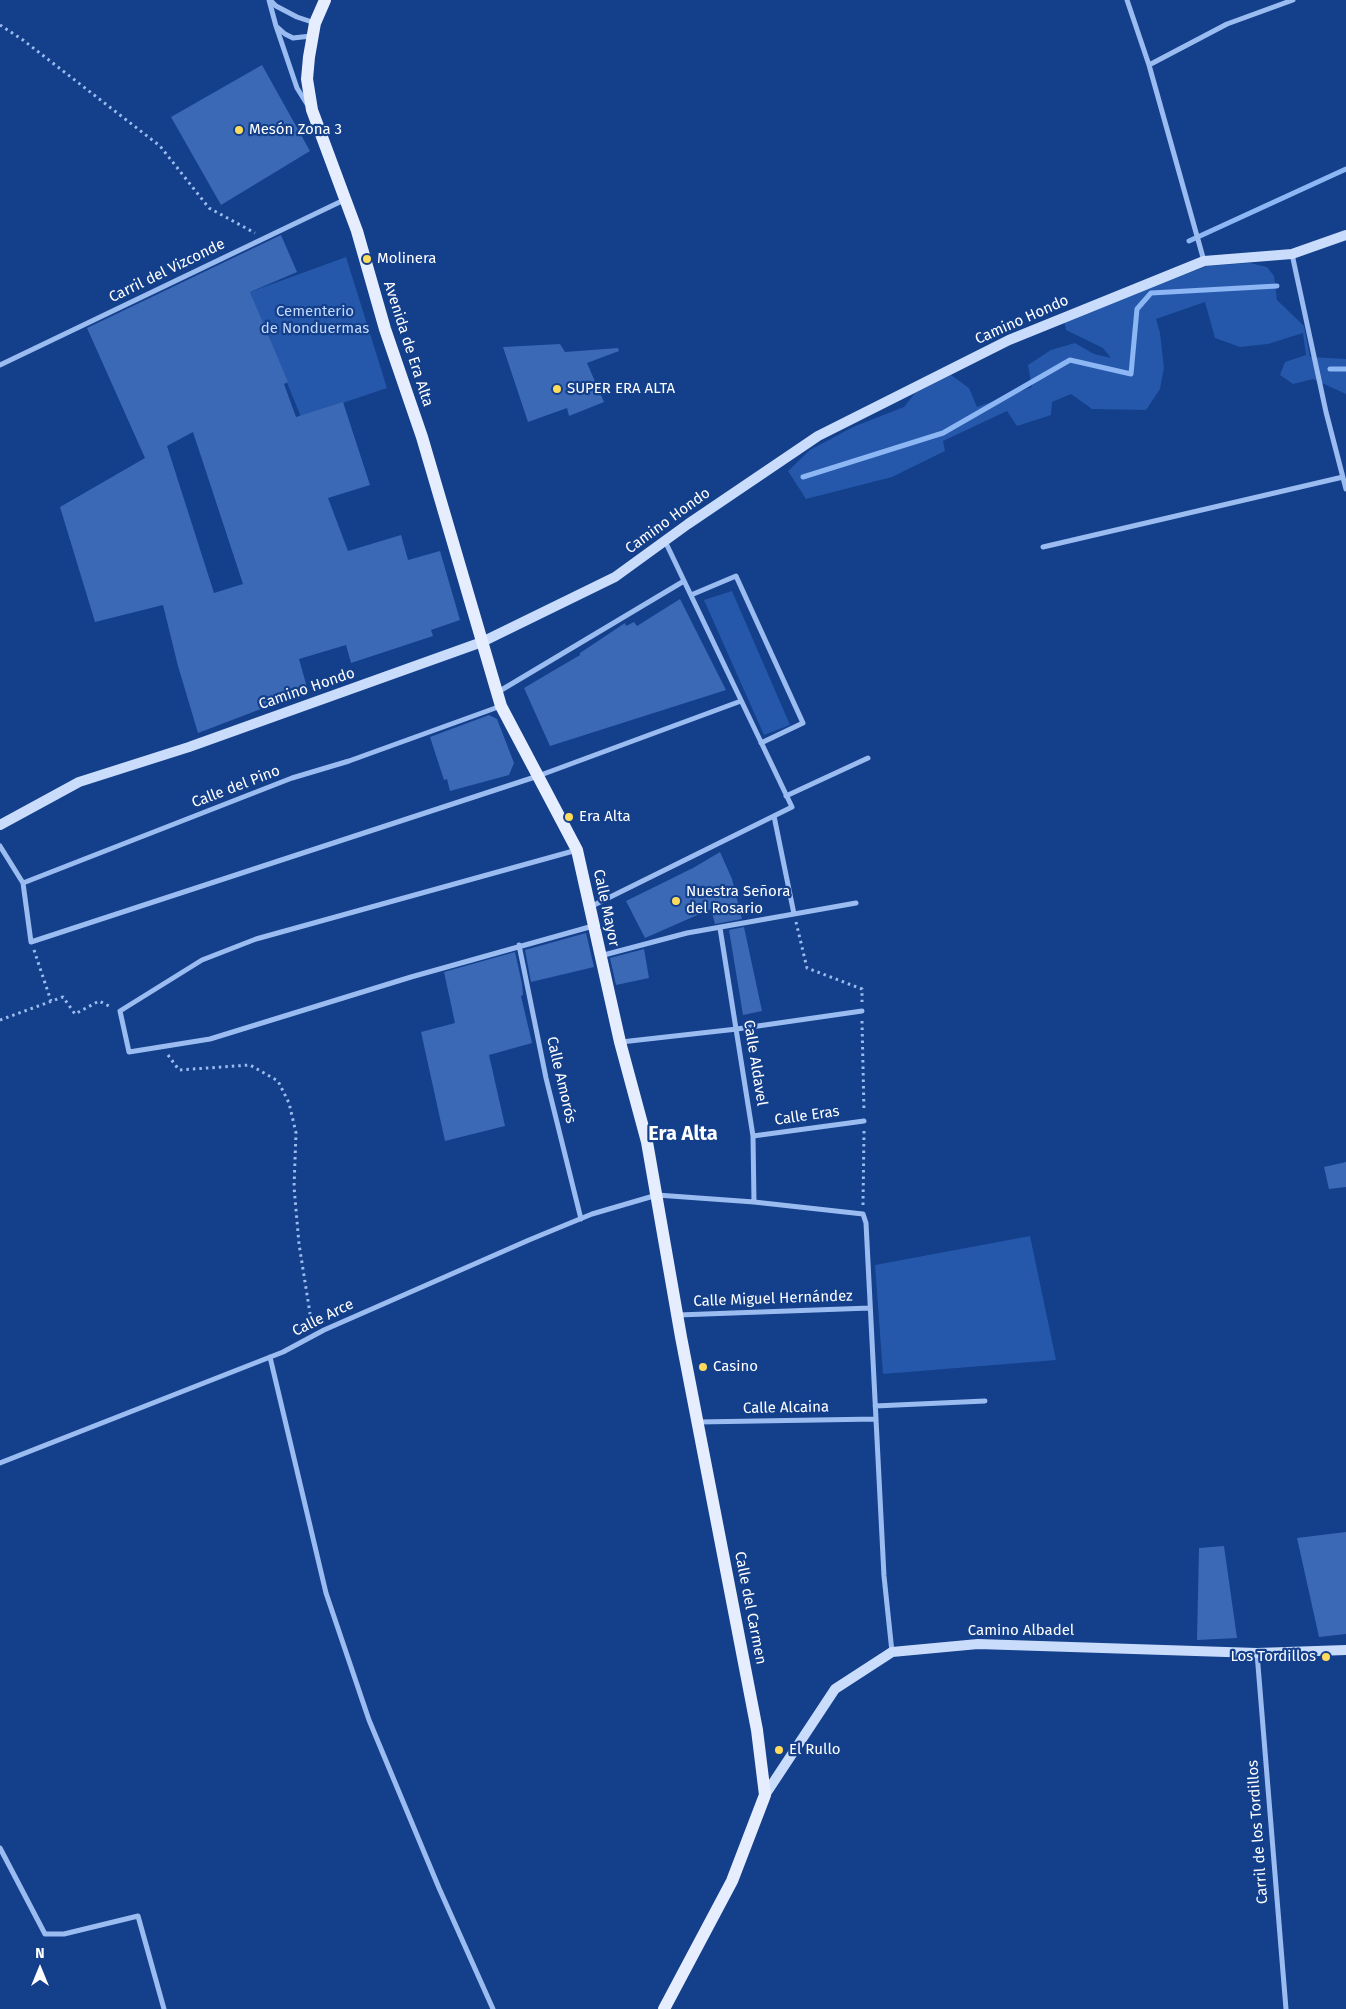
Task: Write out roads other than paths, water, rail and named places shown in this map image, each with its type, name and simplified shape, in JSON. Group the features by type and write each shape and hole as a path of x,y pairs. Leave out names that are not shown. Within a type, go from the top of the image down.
{"main road":[{"name":"Avenida de Era Alta","path":"325,0 314,30 307,79 312,110 345,200 422,437 482,642"},
{"name":"Camino Hondo","path":"0,825 79,782 190,746 482,642 615,577 818,436 1009,340 1204,261 1292,254 1346,235"},
{"name":"Calle Mayor","path":"482,642 502,706 577,850 620,1042 648,1142 657,1195"},
{"name":"Calle del Carmen","path":"657,1195 677,1315 756,1730 765,1795 732,1881 664,2009"},
{"name":"Camino Albadel","path":"765,1795 835,1689 892,1652 978,1644 1257,1653 1346,1650"}],"street":[{"path":"270,0 276,26 297,88 312,110"},
{"path":"270,0 276,6 297,17 314,30"},
{"path":"1127,0 1149,65 1204,261"},
{"path":"1149,65 1227,24 1292,0"},
{"path":"276,26 293,38 314,30"},
{"name":"Carril del Vizconde","path":"0,365 345,200"},
{"path":"1292,254 1346,489"},
{"path":"1043,547 1343,478"},
{"path":"590,907 792,807 665,541"},
{"path":"691,595 736,576 803,723 761,743"},
{"path":"497,692 684,581"},
{"path":"0,846 23,883 31,942 538,776 741,701"},
{"name":"Calle del Pino","path":"23,883 292,778 349,761 502,706"},
{"path":"786,796 868,758"},
{"path":"774,816 794,914"},
{"path":"577,850 256,939 202,960 120,1011 129,1052 210,1039 519,945 593,926"},
{"path":"600,956 687,933 856,903"},
{"name":"Calle Aldavel","path":"720,928 753,1136 754,1202"},
{"name":"Calle Amorós","path":"519,945 546,1078 581,1219"},
{"path":"620,1042 737,1029 862,1011"},
{"name":"Calle Eras","path":"753,1136 864,1121"},
{"path":"657,1195 754,1202 862,1214 866,1222 884,1576 892,1652"},
{"name":"Calle Arce","path":"0,1463 270,1357 314,1335 581,1219 657,1195"},
{"name":"Calle Miguel Hernández","path":"677,1315 870,1308"},
{"path":"270,1357 326,1593 368,1720 439,1888 493,2009"},
{"path":"875,1406 985,1401"},
{"name":"Calle Alcaina","path":"697,1422 876,1419"},
{"name":"Carril de los Tordillos","path":"1257,1653 1286,2009"},
{"path":"0,1848 45,1934 64,1934 138,1916 164,2009"}],"waterway":[{"path":"1189,241 1346,169"},
{"path":"803,477 943,433 1070,360 1131,374 1137,309 1151,293 1277,286"},
{"path":"1330,369 1346,369"}],"place":[{"name":"Mesón Zona 3","path":"239,130"},
{"name":"Molinera","path":"367,259"},
{"name":"SUPER ERA ALTA","path":"557,389"},
{"name":"Era Alta","path":"569,817"},
{"name":"Nuestra Señora del Rosario","path":"676,901"},
{"name":"Casino","path":"703,1367"},
{"name":"Los Tordillos","path":"1326,1657"},
{"name":"El Rullo","path":"779,1750"}],"district":[{"name":"Era Alta","path":"683,1134"}],"park label":[{"name":"Cementerio de Nonduermas","path":"315,320"}]}
